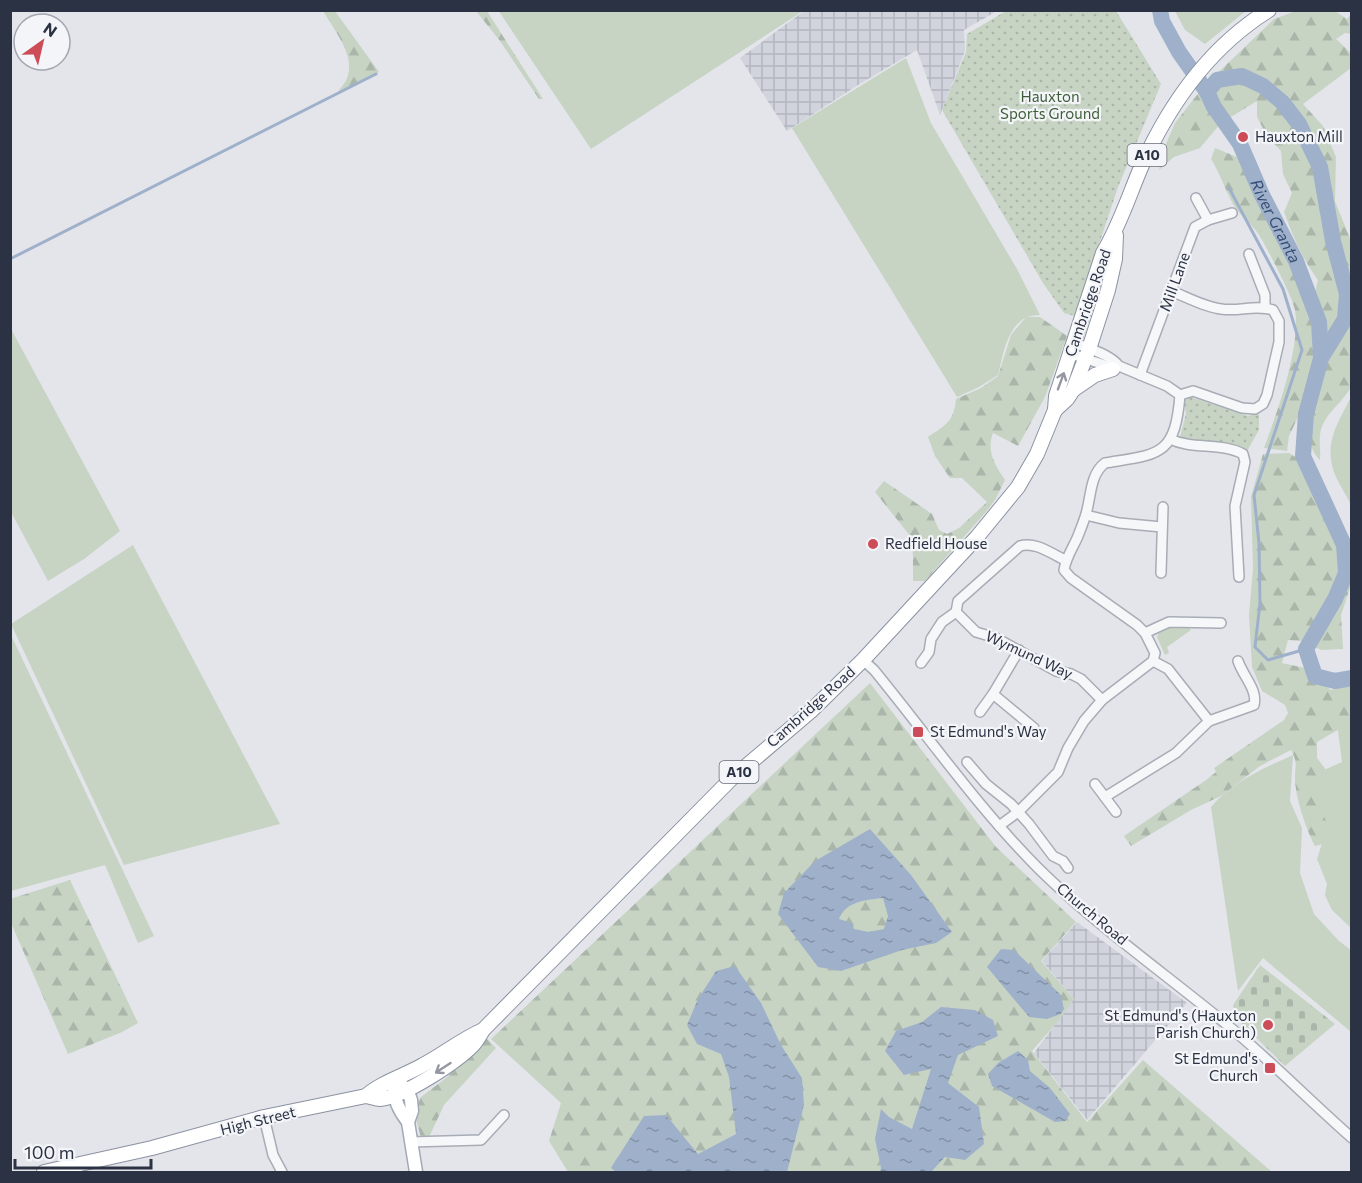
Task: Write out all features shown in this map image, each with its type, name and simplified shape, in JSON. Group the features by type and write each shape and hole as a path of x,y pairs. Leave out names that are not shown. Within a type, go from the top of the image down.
{"highway":[{"name":"Cambridge Road","path":"400,1092 454,1061 475,1044 483,1029 731,780 811,711 863,660 1005,504 1037,454 1055,410 1056,396 1103,253 1116,233 1155,139 1190,83 1215,54 1269,10"},
{"name":"Cambridge Road","path":"1055,410 1073,390 1087,354 1115,259 1116,233"},
{"path":"1073,390 1095,375 1116,368"},
{"name":"Cambridge Road","path":"394,1080 483,1029"},
{"name":"High Street","path":"366,1096 374,1088 394,1080"},
{"name":"High Street","path":"44,1173 152,1148 264,1117 366,1096 380,1099 400,1092"}],"main road":[{"path":"394,1080 400,1092 401,1113 408,1122 416,1173"}],"street":[{"path":"1196,198 1208,220 1232,213"},
{"name":"Mill Lane","path":"1140,375 1195,228 1208,220"},
{"path":"1249,254 1265,295 1265,307"},
{"path":"1171,291 1219,309 1265,307 1273,310 1279,321 1279,342 1268,394 1263,404 1255,409 1242,408 1193,391 1180,395"},
{"path":"1073,349 1115,361 1116,368 1167,386 1180,395"},
{"path":"999,826 1018,812 1058,772 1084,721 1102,700 1153,661 1155,653 1145,633 1119,611 1071,578 1064,570 1065,560 1077,540 1099,467 1105,463 1152,455 1163,448 1170,439 1179,412 1180,395"},
{"path":"1170,439 1180,444 1235,450 1243,454 1245,462 1235,506 1239,577"},
{"path":"1161,573 1163,507"},
{"path":"1086,515 1119,523 1162,527"},
{"path":"921,663 929,652 931,639 942,622 956,612 958,601 1020,546 1033,545 1065,560"},
{"name":"Wymund Way","path":"956,612 976,632 996,638 1056,670 1081,679 1102,700"},
{"path":"1145,633 1169,622 1221,623"},
{"path":"980,712 1019,650"},
{"name":"Church Road","path":"863,660 874,670 999,826 1078,906 1231,1028 1280,1070 1352,1138"},
{"path":"1153,661 1168,669 1209,721"},
{"path":"1105,797 1176,753 1209,721 1254,705 1255,693 1243,675 1238,662"},
{"path":"993,694 1034,728"},
{"path":"967,762 986,784 1018,812 1053,856 1064,861 1068,868"},
{"path":"1095,784 1116,812"},
{"path":"410,1142 481,1140 504,1115"},
{"path":"264,1117 273,1155 282,1173"}],"shaded area":[{"path":"804,11 997,11 964,30 965,51 940,115 917,50 787,131 740,58"},
{"path":"1077,922 1187,1003 1087,1120 1034,1053 1074,999 1042,961"}],"green space":[{"path":"498,10 803,10 803,11 591,149"},
{"path":"323,11 335,11 379,72 340,92 349,70 349,60 341,40"},
{"path":"476,11 487,11 543,99 539,99 500,41"},
{"name":"Hauxton Sports Ground","path":"1006,11 1116,11 1161,84 1118,187 1075,316 1064,313 1043,283 942,110 966,52 967,34"},
{"path":"1175,11 1246,11 1205,44 1185,30"},
{"path":"1296,11 1335,11 1347,19 1351,14 1351,34 1345,33 1336,39 1351,53 1351,68 1303,104 1323,126 1336,157 1335,201 1351,241 1351,387 1324,421 1320,438 1320,460 1312,449 1300,413 1289,436 1287,451 1264,448 1291,361 1295,342 1295,310 1261,238 1235,208 1211,159 1215,148 1237,157 1253,158 1257,185 1274,201 1286,252 1301,288 1314,297 1318,280 1298,247 1284,212 1292,193 1283,174 1281,151 1267,136 1257,117 1257,101 1221,123 1200,148 1174,157 1159,170 1163,151 1175,123 1204,86 1274,19"},
{"path":"906,58 931,123 1017,269 1040,315 1025,318 1013,329 1006,344 998,375 957,397 792,128"},
{"path":"1026,317 1040,317 1067,336 1045,397 1018,446 993,433 991,452 1005,480 995,500 925,581 913,581 911,537 875,492 884,481 932,514 939,530 947,534 959,528 987,502 962,478 950,478 935,456 928,437 951,418 956,399 981,388 998,376 1011,335"},
{"path":"10,327 120,531 84,559 48,581 11,512"},
{"path":"1190,397 1248,416 1256,413 1259,415 1259,430 1247,451 1231,445 1196,442 1180,437 1186,414 1184,401"},
{"path":"1351,397 1351,505 1334,472 1331,451 1337,424"},
{"path":"1289,453 1303,462 1334,525 1344,560 1351,568 1351,585 1341,615 1343,649 1321,650 1303,641 1288,640 1282,663 1305,668 1331,690 1351,683 1350,723 1317,742 1317,758 1330,775 1318,790 1315,799 1332,832 1323,844 1315,846 1299,803 1295,786 1295,761 1291,750 1260,766 1221,796 1191,810 1131,846 1124,836 1206,780 1216,772 1214,768 1284,720 1288,713 1285,705 1262,691 1252,667 1249,615 1253,569 1251,497 1263,454"},
{"path":"133,545 280,824 124,865 11,624"},
{"path":"1169,625 1191,630 1167,647 1169,653 1165,655 1157,637 1160,630"},
{"path":"11,635 154,936 138,943 105,865 11,891"},
{"path":"870,683 996,847 1076,922 1041,961 1074,999 1032,1051 1087,1122 1143,1060 1272,1172 568,1172 549,1141 561,1103 491,1039"},
{"path":"1351,712 1351,928 1332,910 1325,895 1327,884 1317,859 1325,834 1313,800 1317,773 1342,762 1337,723"},
{"path":"1293,755 1290,801 1302,828 1300,873 1314,914 1339,941 1351,950 1351,1032 1263,958 1238,991 1211,807 1239,783"},
{"path":"70,880 138,1023 68,1054 11,923 10,899"},
{"path":"1260,965 1335,1024 1285,1066 1236,1018 1233,1005"},
{"path":"487,1039 496,1048 444,1105 429,1137 421,1138 414,1112 421,1097 446,1078"}],"water":[{"path":"870,829 911,875 952,932 936,943 902,950 841,971 818,967 778,914 784,893 815,861","holes":["883,898 888,916 884,929 869,932 854,929 852,923 839,919 846,908 852,905"]},
{"path":"1001,949 1014,950 1061,995 1064,1009 1061,1014 1047,1019 1029,1017 987,967"},
{"path":"735,966 761,1003 781,1045 802,1078 804,1105 787,1172 616,1172 611,1168 644,1116 666,1115 698,1154 736,1134 729,1077 721,1054 697,1044 687,1025 698,999 716,971"},
{"path":"941,1007 975,1010 993,1020 998,1036 958,1055 948,1083 979,1107 984,1144 965,1160 945,1157 931,1172 880,1172 875,1139 881,1109 889,1117 912,1129 931,1069 904,1075 885,1051 896,1031 922,1022"},
{"path":"1018,1051 1028,1060 1030,1071 1050,1088 1070,1114 1065,1121 1055,1122 992,1086 988,1074 998,1063"}],"waterway":[{"name":"River Granta","path":"1160,10 1162,21 1179,52 1240,144 1262,195 1296,261 1319,322 1321,358 1306,414 1303,456 1344,545 1346,573 1335,599 1306,649 1315,676 1335,681 1352,678"},
{"path":"10,259 376,74"},
{"name":"River Granta","path":"1207,92 1217,80 1242,76 1263,86 1282,102 1299,124 1320,167 1333,241 1347,294 1345,319 1321,358"},
{"path":"1229,188 1283,289 1302,350 1254,495 1259,543 1260,603 1255,647 1268,660 1306,649"}],"place":[{"name":"Hauxton Mill","path":"1243,137"},
{"name":"Redfield House","path":"873,544"},
{"name":"St Edmund's Way","path":"918,732"},
{"name":"St Edmund's (Hauxton Parish Church)","path":"1268,1025"},
{"name":"St Edmund's Church","path":"1270,1068"}]}
